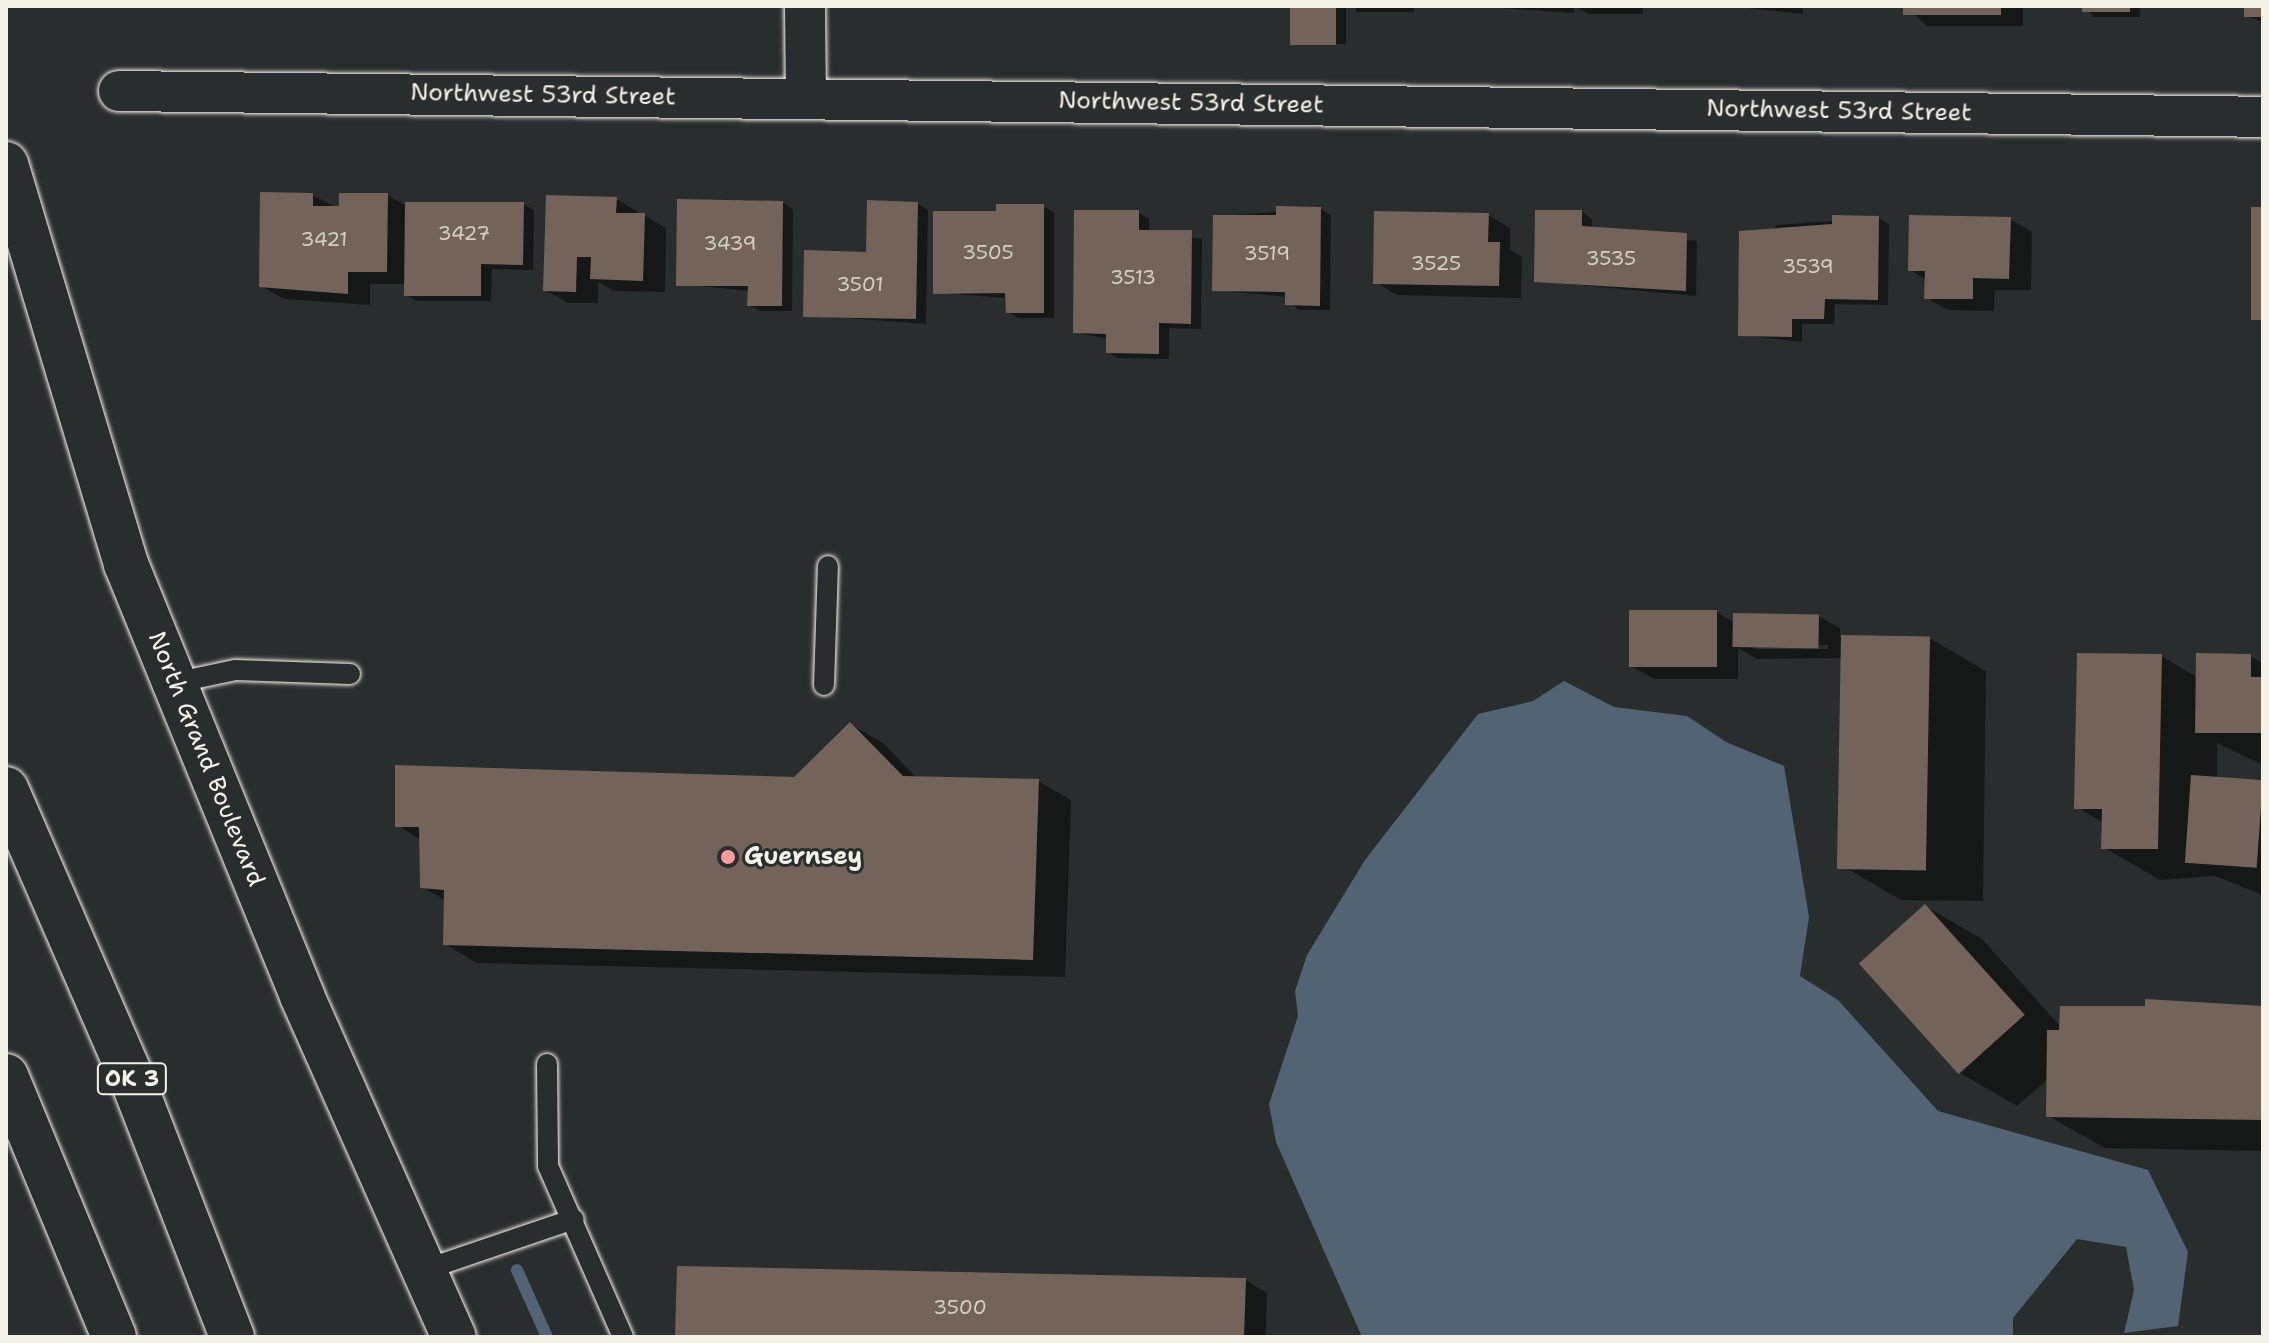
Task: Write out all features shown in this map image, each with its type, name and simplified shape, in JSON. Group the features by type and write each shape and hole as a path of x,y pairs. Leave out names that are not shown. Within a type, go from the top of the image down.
{"main road":[{"name":"North Grand Boulevard","path":"6,164 126,564 454,1337"},
{"path":"6,761 13,808"},
{"name":"OK 3","path":"13,808 134,1084 232,1337"},
{"path":"6,1076 114,1337"}],"street":[{"path":"805,6 806,97"},
{"name":"Northwest 53rd Street","path":"119,91 2263,117"}],"lane":[{"path":"824,685 828,566"},
{"path":"174,683 235,670 350,674"},
{"path":"547,1064 548,1166 574,1219 623,1337"},
{"path":"424,1270 574,1219"}],"water":[{"path":"1564,681 1614,707 1687,716 1726,742 1784,766 1809,917 1800,976 1838,1000 1938,1111 2148,1170 2188,1252 2178,1326 2124,1333 2134,1290 2126,1247 2077,1239 2013,1318 2013,1337 1362,1337 1276,1142 1269,1104 1298,1016 1295,991 1307,955 1365,860 1478,714 1533,701"}],"building":[{"path":"1290,6 1336,6 1336,45 1290,45"},
{"path":"1903,6 2001,6 2001,15 1903,15"},
{"path":"2082,6 2130,6 2130,12 2082,12"},
{"path":"2244,6 2263,6 2263,17 2244,17"},
{"path":"260,192 313,193 313,206 339,206 339,193 388,193 387,272 348,272 348,294 259,287"},
{"path":"546,195 617,197 616,213 645,213 643,281 590,279 591,257 577,257 576,292 543,291"},
{"path":"677,199 783,201 782,306 747,306 748,286 676,286"},
{"path":"867,200 918,202 916,319 803,317 804,250 866,252"},
{"path":"405,202 524,202 523,265 481,264 481,296 404,296"},
{"path":"996,204 1044,204 1044,313 1006,313 1005,293 933,294 933,211 996,211"},
{"path":"1276,206 1321,207 1320,306 1285,305 1285,292 1212,291 1213,215 1276,215"},
{"path":"2251,207 2263,207 2263,320 2251,320"},
{"path":"1074,210 1139,210 1139,230 1192,230 1191,324 1159,323 1159,354 1106,353 1106,334 1073,333"},
{"path":"1535,210 1582,210 1582,226 1687,233 1686,291 1534,282"},
{"path":"1374,211 1489,213 1488,242 1500,242 1499,286 1373,284"},
{"path":"1832,215 1879,216 1878,300 1825,299 1824,319 1792,319 1792,337 1738,336 1739,231 1832,224"},
{"path":"1909,215 2011,217 2009,279 1973,278 1973,299 1924,299 1925,271 1908,271"},
{"path":"1629,610 1717,610 1717,667 1629,667"},
{"path":"1733,613 1819,615 1818,648 1732,647"},
{"path":"1841,635 1930,637 1926,871 1837,869"},
{"path":"2077,653 2162,654 2158,849 2101,849 2102,809 2074,809"},
{"path":"2196,653 2251,654 2251,677 2263,677 2263,733 2195,733"},
{"name":"Guernsey","path":"850,722 903,776 1039,779 1033,960 443,945 444,890 420,888 419,827 395,827 395,765 794,777"},
{"path":"2191,775 2263,780 2257,868 2185,863"},
{"path":"1925,904 2025,1015 1959,1074 1859,964"},
{"path":"2145,999 2263,1006 2263,1120 2046,1117 2047,1030 2059,1030 2060,1006 2145,1006"},
{"path":"677,1266 1246,1278 1244,1337 675,1337"}],"waterway":[{"path":"517,1270 547,1337"}],"place":[{"name":"Guernsey","path":"728,857"}]}
